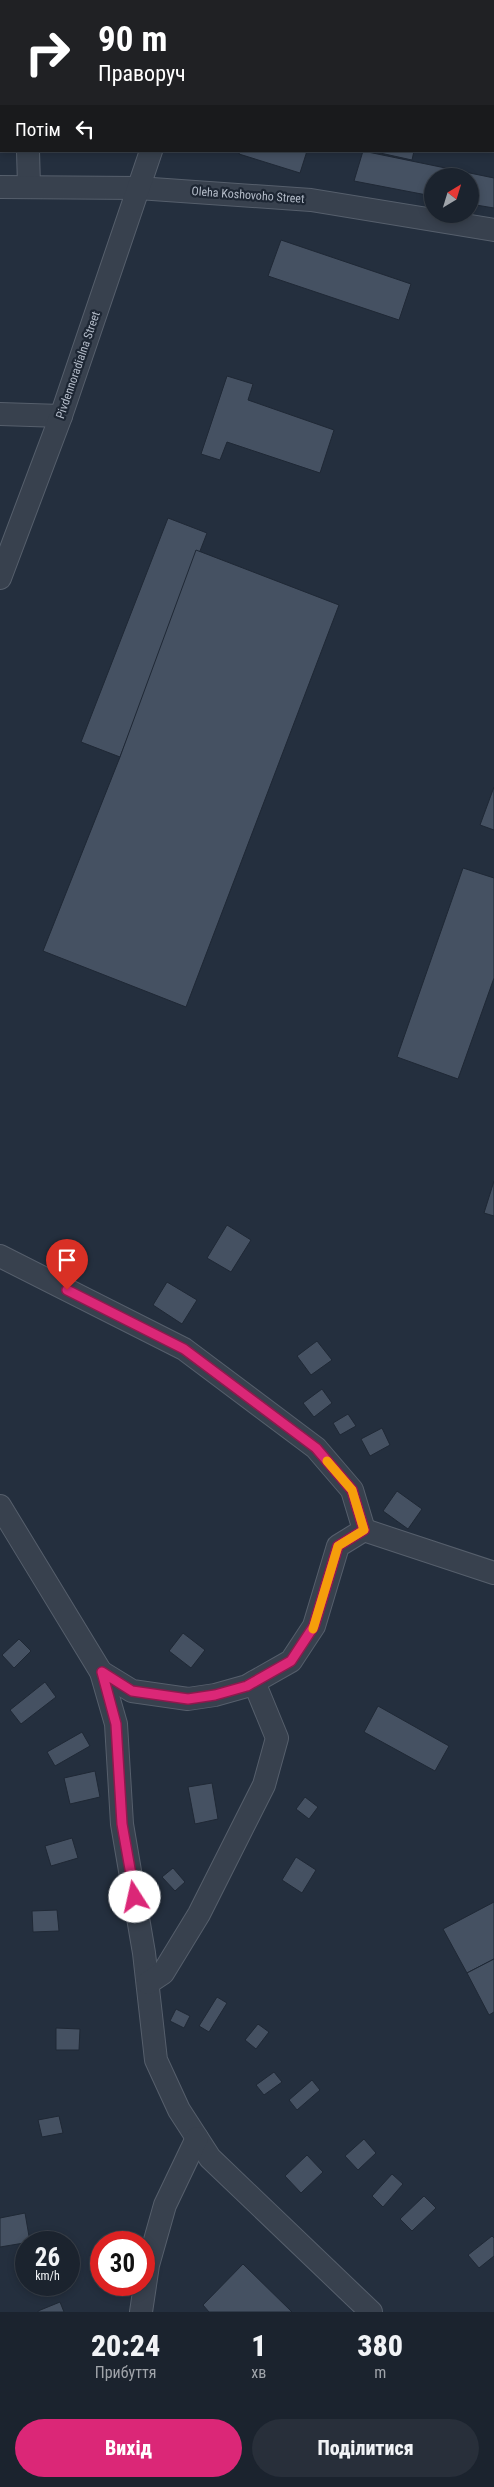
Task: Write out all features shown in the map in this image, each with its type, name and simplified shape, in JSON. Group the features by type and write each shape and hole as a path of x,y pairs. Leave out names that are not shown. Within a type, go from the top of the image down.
{"street":[{"path":"28,152 29,186"},
{"name":"Pivdennoradialna Street","path":"0,578 61,416 151,152"},
{"name":"Oleha Koshovoho Street","path":"0,187 138,188 311,200 494,230"},
{"path":"0,414 61,416"},
{"path":"0,1256 184,1349 316,1448 352,1490 364,1530"},
{"path":"0,1506 102,1672 116,1724 122,1824 148,1983 156,2060 179,2110 210,2158 370,2312"},
{"path":"102,1672 132,1691 188,1699 215,1695 254,1682 291,1661 314,1626 338,1546 364,1530 494,1573"},
{"path":"148,1983 163,1973 198,1914 264,1784 277,1738 254,1682"},
{"path":"141,2312 148,2265 165,2205 197,2138"}],"building":[{"path":"240,152 307,152 300,173 239,154"},
{"path":"363,152 445,168 424,168 424,194 354,181"},
{"path":"376,152 414,152 412,160"},
{"path":"479,175 494,178 494,208 479,206"},
{"path":"281,240 411,284 399,320 268,276"},
{"path":"227,376 253,384 248,400 334,430 320,473 227,442 220,460 201,454"},
{"path":"168,518 207,533 120,757 81,742"},
{"path":"196,550 339,605 186,1007 43,951 120,757"},
{"path":"494,787 494,830 480,825"},
{"path":"463,868 494,878 494,978 458,1079 397,1057"},
{"path":"494,1181 494,1216 484,1213"},
{"path":"227,1225 251,1240 231,1272 207,1258"},
{"path":"167,1282 197,1300 182,1324 153,1305"},
{"path":"317,1341 332,1360 311,1375 297,1356"},
{"path":"322,1389 332,1403 314,1417 303,1403"},
{"path":"348,1414 356,1426 340,1435 333,1423"},
{"path":"382,1428 390,1445 370,1456 361,1439"},
{"path":"397,1491 422,1509 408,1529 383,1511"},
{"path":"183,1633 205,1650 191,1668 169,1651"},
{"path":"19,1639 31,1651 14,1668 2,1655"},
{"path":"45,1682 56,1697 21,1724 10,1710"},
{"path":"378,1706 449,1746 435,1771 364,1732"},
{"path":"82,1732 90,1746 55,1766 47,1752"},
{"path":"95,1771 100,1797 70,1804 64,1778"},
{"path":"212,1783 218,1819 195,1824 188,1787"},
{"path":"305,1797 318,1807 309,1819 296,1809"},
{"path":"72,1838 78,1858 51,1866 45,1846"},
{"path":"296,1857 316,1870 302,1893 282,1880"},
{"path":"173,1868 185,1882 175,1891 162,1877"},
{"path":"494,1902 494,1959 467,1973 443,1929"},
{"path":"57,1910 59,1931 33,1932 32,1911"},
{"path":"494,1959 494,2012 489,2015 467,1973"},
{"path":"217,1997 227,2003 209,2032 199,2026"},
{"path":"176,2009 190,2016 184,2028 170,2021"},
{"path":"258,2024 269,2032 256,2049 245,2040"},
{"path":"56,2028 80,2029 79,2050 56,2050"},
{"path":"274,2072 282,2082 264,2095 256,2085"},
{"path":"312,2080 320,2090 297,2110 289,2100"},
{"path":"59,2116 63,2133 42,2137 38,2120"},
{"path":"364,2139 376,2153 358,2170 345,2156"},
{"path":"307,2155 323,2172 301,2193 285,2176"},
{"path":"392,2174 403,2184 383,2207 372,2196"},
{"path":"424,2196 436,2208 412,2231 400,2219"},
{"path":"25,2213 28,2231 15,2231 15,2244 0,2247 0,2218"},
{"path":"492,2236 494,2238 494,2256 479,2268 468,2255"},
{"path":"243,2264 292,2312 209,2312 203,2305"},
{"path":"60,2302 64,2312 38,2312 38,2311"}],"slow traffic":[{"path":"313,1629 338,1546 364,1530 352,1490 327,1461"}],"route":[{"path":"67,1290 184,1349 262,1410 316,1448 352,1490 364,1530 338,1546 314,1626 291,1661 247,1686 215,1695 188,1699 132,1691 102,1672 116,1724 122,1824 135,1897"}]}
